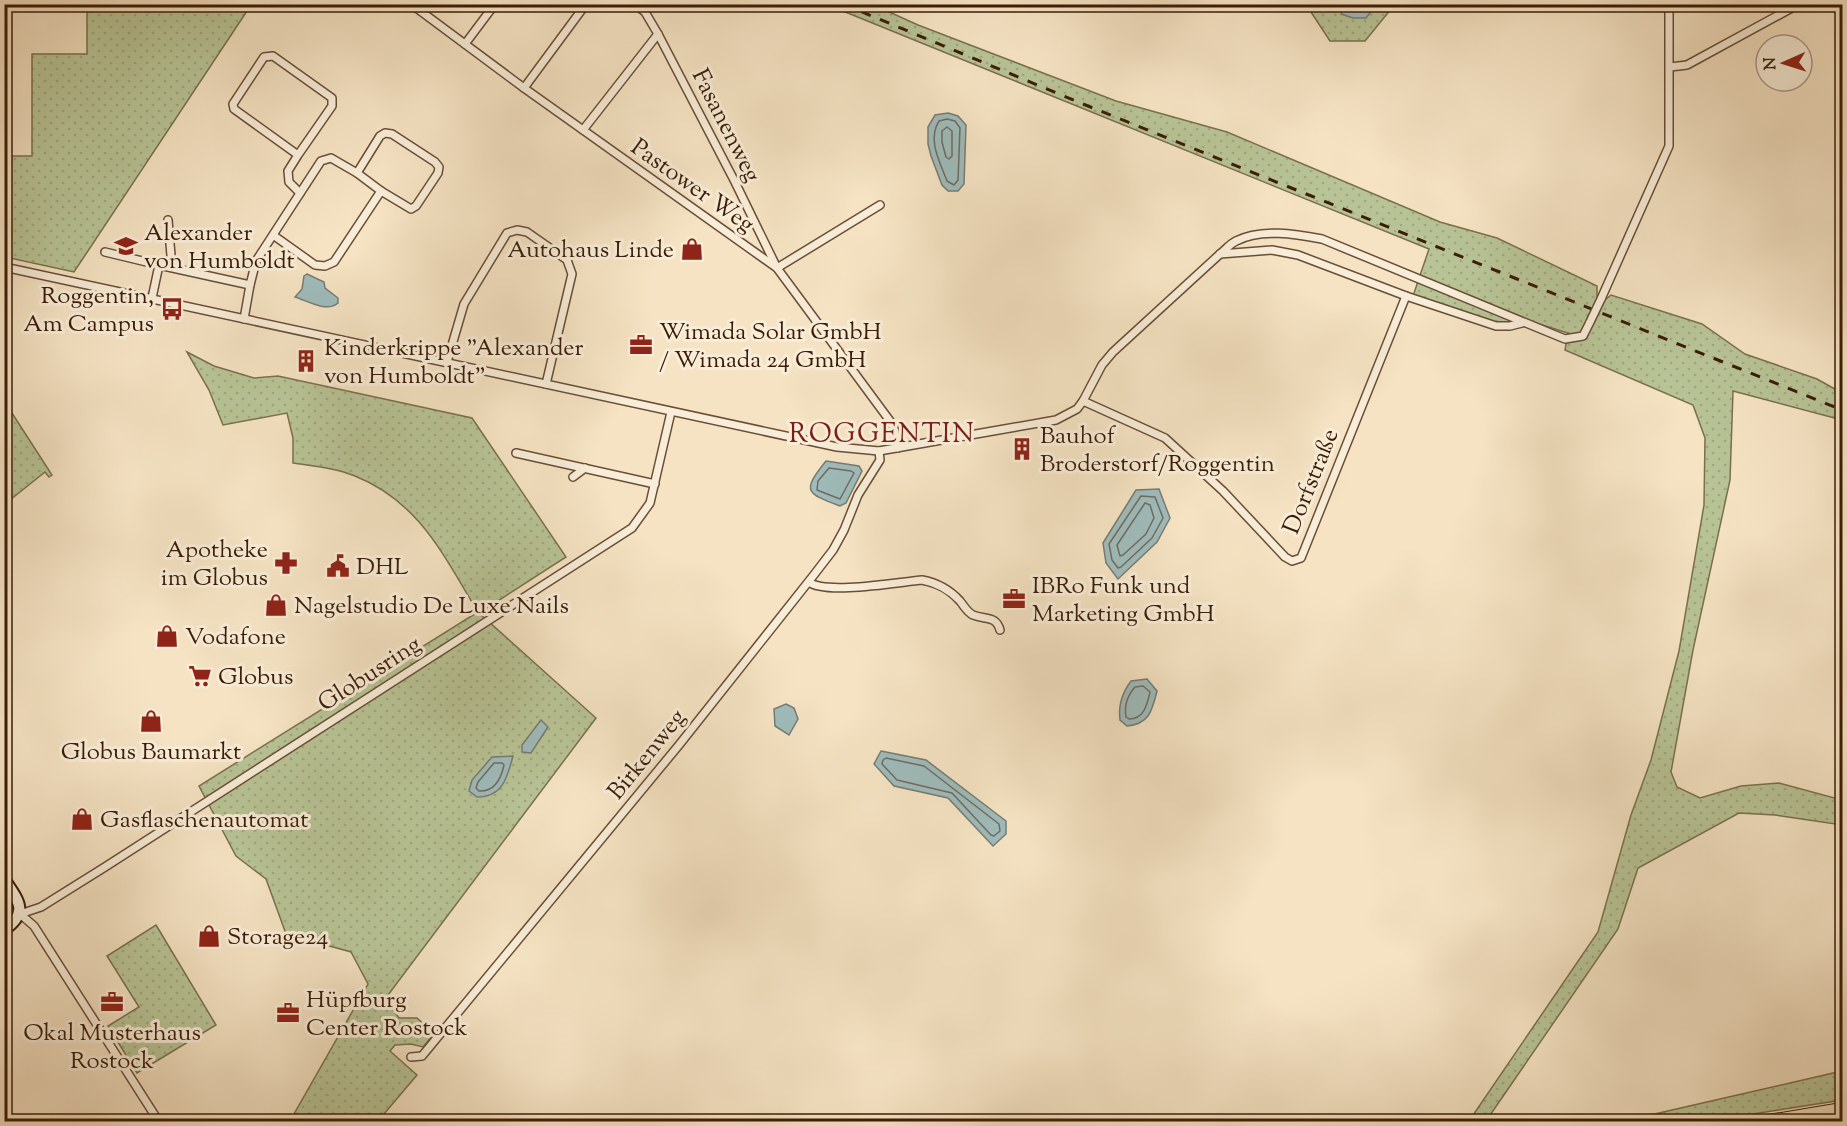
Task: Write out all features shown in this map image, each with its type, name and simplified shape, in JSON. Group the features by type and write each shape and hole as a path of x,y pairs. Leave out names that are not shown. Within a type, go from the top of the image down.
{"highway":[{"path":"1769,1122 1842,1110"}],"street":[{"name":"Pastower Weg","path":"411,4 524,88 777,268 890,421 895,431 898,448"},
{"path":"465,45 495,4"},
{"path":"524,88 586,4"},
{"name":"Fasanenweg","path":"635,4 645,12 658,34 777,268"},
{"path":"4,267 837,447 879,451 898,448 1056,420 1068,415 1083,401 1102,365 1113,352 1220,254 1236,241 1254,236 1293,234 1322,239 1565,339 1583,336 1669,146 1669,4"},
{"path":"1670,67 1687,64 1799,4"},
{"path":"583,130 658,34"},
{"path":"298,155 234,109 233,104 264,57 273,56 332,98 332,106 288,171 289,182 300,193"},
{"path":"244,319 256,261 321,161 331,158 411,209 416,206 438,173 439,167 392,134 385,133 380,136 357,173"},
{"path":"273,236 315,265 325,266 333,262 381,191"},
{"path":"777,268 880,205"},
{"path":"168,220 172,267"},
{"path":"447,362 464,304 507,233 517,230 527,232 567,260 572,274 546,384"},
{"path":"1220,254 1272,250 1298,255 1406,296 1496,326 1524,323"},
{"path":"105,252 250,285"},
{"path":"152,298 159,265"},
{"name":"Dorfstraße","path":"1083,401 1165,438 1223,491 1285,557 1292,561 1297,560 1301,558 1406,296"},
{"name":"Globusring","path":"19,917 41,907 105,867 621,537 632,528 650,503 671,412"},
{"name":"Birkenweg","path":"411,1057 422,1056 679,745 809,582 844,530 858,495 880,460 879,451"},
{"path":"516,453 655,484"},
{"path":"573,477 585,468"},
{"path":"809,582 815,587 830,589 922,580 937,582 974,615 994,619 1000,630"},
{"path":"4,879 17,898 19,917"},
{"path":"4,930 19,917"},
{"path":"19,917 34,926 159,1122"}],"green space":[{"path":"1313,4 1390,5 1391,9 1365,41 1330,41 1311,12"},
{"path":"87,5 251,5 74,272 5,257 5,156 32,156 32,54 87,54"},
{"path":"828,5 874,5 918,25 1116,101 1227,132 1440,222 1497,238 1597,286 1597,297 1605,300 1611,295 1702,324 1745,354 1817,379 1842,393 1842,420 1733,391 1730,480 1693,650 1671,772 1677,787 1700,798 1741,786 1779,783 1842,800 1842,825 1775,815 1739,813 1638,868 1618,929 1486,1121 1469,1121 1598,932 1631,815 1651,760 1679,651 1704,505 1705,438 1693,405 1565,350 1568,333 1513,316 1507,325 1498,325 1413,296 1429,249"},
{"path":"187,352 214,366 254,378 278,376 472,418 566,557 479,613 596,718 385,999 399,1018 417,1018 434,1034 423,1047 411,1044 395,1045 390,1051 417,1075 378,1121 290,1121 368,984 351,952 286,934 266,879 236,856 199,786 478,612 428,533 397,500 378,487 348,473 293,463 293,438 287,413 223,425 209,390"},
{"path":"10,410 52,475 49,477 45,472 5,504 5,413"},
{"path":"156,925 216,1025 137,1073 108,1026 139,1007 107,956"},
{"path":"1842,1071 1842,1100 1708,1121 1624,1121"}],"water":[{"path":"1345,4 1374,5 1366,18 1353,18 1341,14"},
{"path":"948,113 958,116 966,125 964,184 958,191 948,191 942,185 928,144 928,127 935,115"},
{"path":"307,274 324,282 325,288 338,298 338,303 334,306 323,307 295,297 302,289 304,276"},
{"path":"826,461 859,466 862,471 846,503 840,506 820,498 811,490 813,479"},
{"path":"1159,489 1170,518 1157,542 1118,579 1106,563 1103,543 1136,490"},
{"path":"1147,679 1157,691 1149,715 1135,725 1127,726 1120,720 1120,704 1125,690 1131,681"},
{"path":"786,704 794,708 798,719 789,735 775,726 774,709"},
{"path":"541,720 548,727 531,753 522,752 522,745"},
{"path":"881,751 926,760 1006,821 1006,834 993,846 948,798 894,786 874,764"},
{"path":"513,756 506,779 493,794 477,797 469,791 472,780 492,757"}],"railway":[{"path":"843,4 1083,104 1842,410"}],"place":[{"name":"Alexander von Humboldt","path":"126,246"},
{"name":"Autohaus Linde","path":"692,249"},
{"name":"Roggentin, Am Campus","path":"172,309"},
{"name":"Wimada Solar GmbH / Wimada 24 GmbH","path":"641,345"},
{"name":"Kinderkrippe \"Alexander von Humboldt\"","path":"306,361"},
{"name":"Bauhof Broderstorf/Roggentin","path":"1022,449"},
{"name":"Apotheke im Globus","path":"286,563"},
{"name":"DHL","path":"338,566"},
{"name":"IBRo Funk und Marketing GmbH","path":"1014,599"},
{"name":"Nagelstudio De Luxe Nails","path":"276,605"},
{"name":"Vodafone","path":"167,636"},
{"name":"Globus","path":"200,676"},
{"name":"Globus Baumarkt","path":"151,721"},
{"name":"Gasflaschenautomat","path":"82,819"},
{"name":"Storage24","path":"209,936"},
{"name":"Okal Musterhaus Rostock","path":"112,1002"},
{"name":"Hüpfburg Center Rostock","path":"288,1013"}],"district":[{"name":"ROGGENTIN","path":"882,433"}]}
